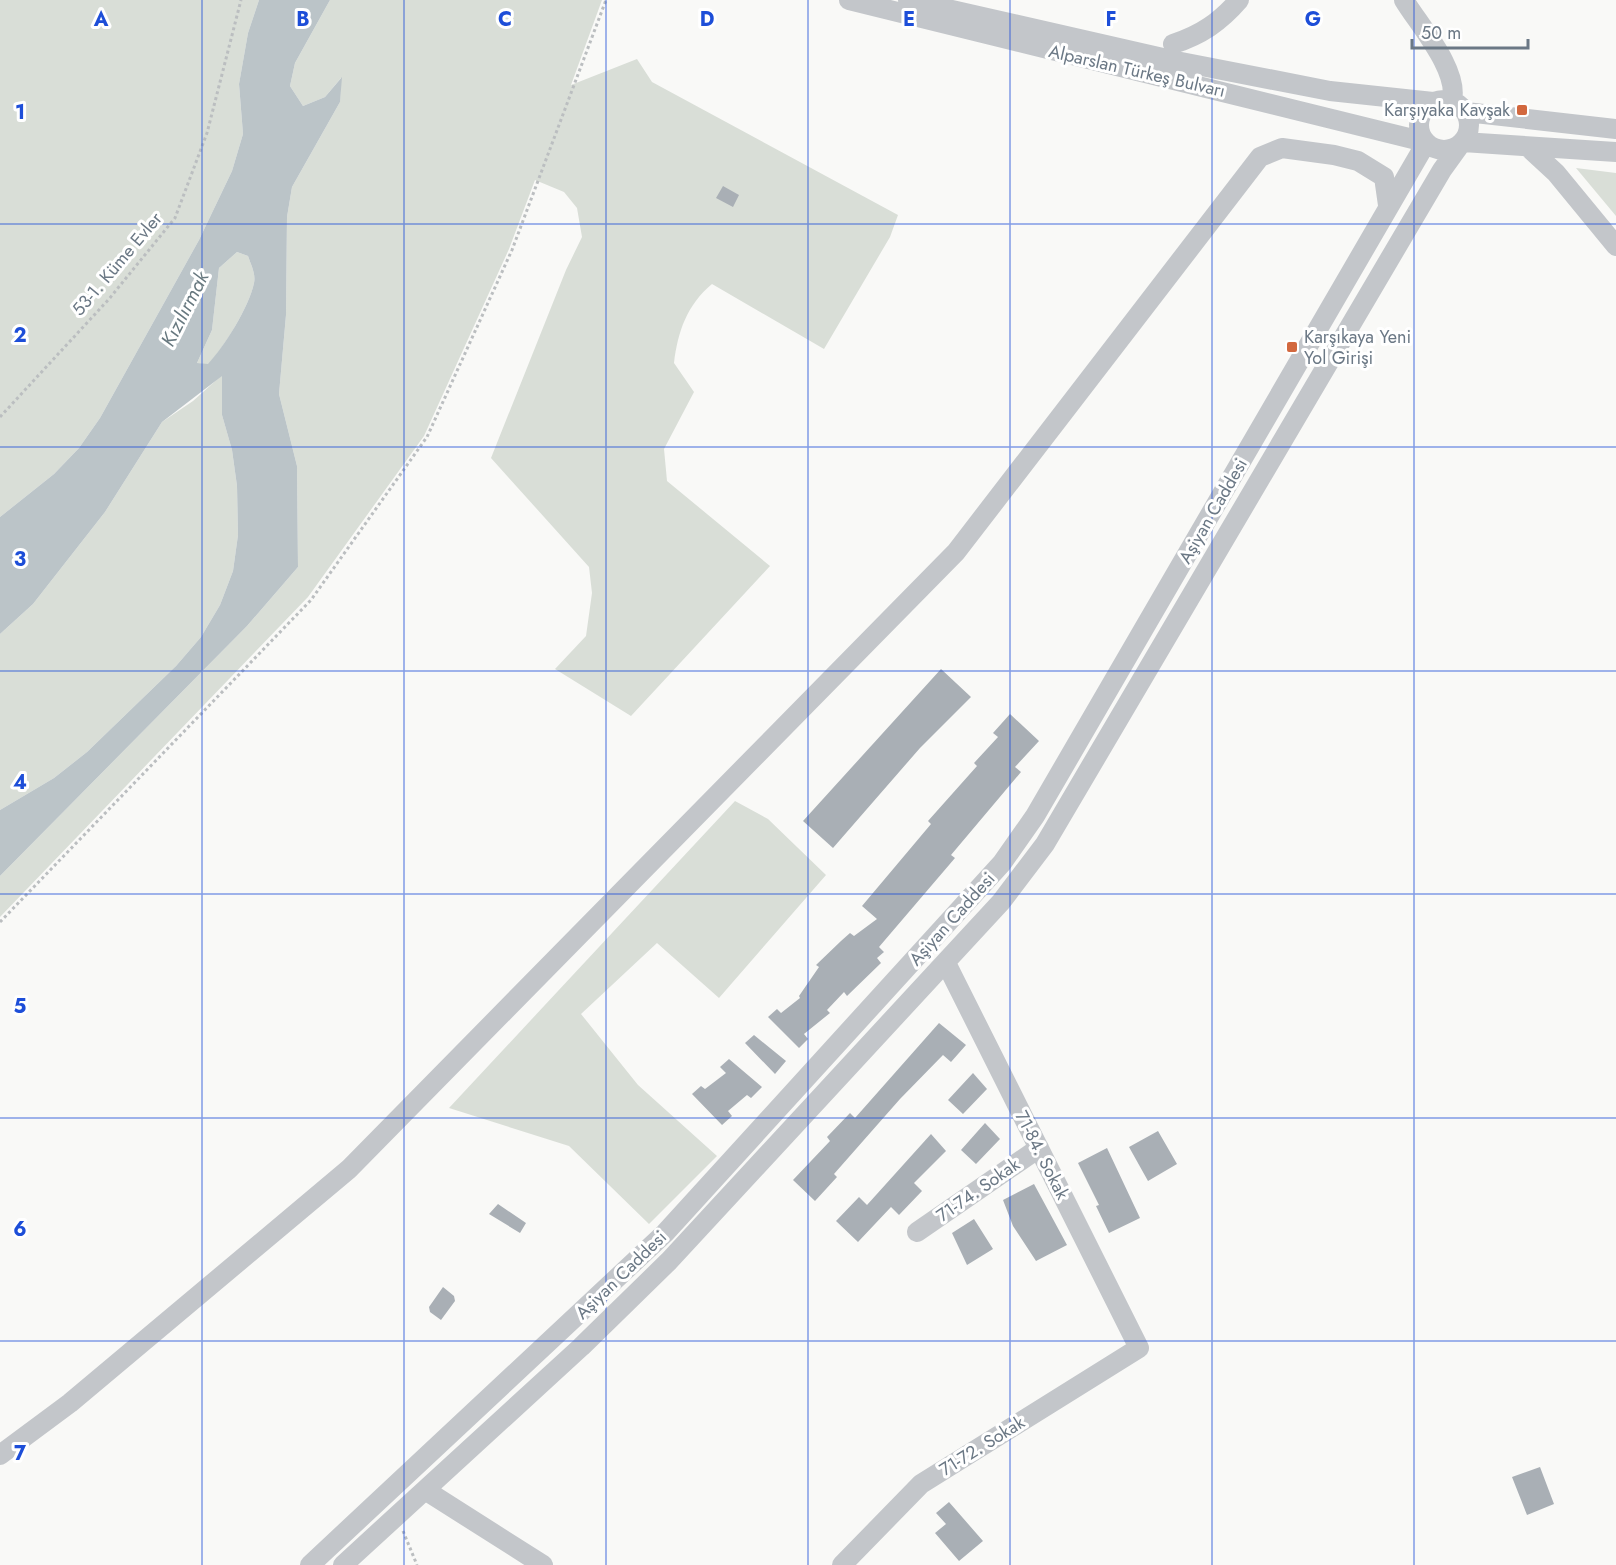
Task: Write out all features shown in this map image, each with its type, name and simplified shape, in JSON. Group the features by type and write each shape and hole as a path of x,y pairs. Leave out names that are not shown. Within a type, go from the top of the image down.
{"street":[{"name":"Alparslan Türkeş Bulvarı","path":"849,0 1426,142"},
{"name":"Alparslan Türkeş Bulvarı","path":"908,0 1188,64 1330,91 1450,105 1616,129"},
{"path":"1173,44 1191,38 1220,21 1239,0"},
{"path":"1404,0 1440,57 1451,80 1454,92 1450,105"},
{"path":"1450,105 1423,111 1419,120 1420,134 1426,142 1441,150 1462,143 1616,152"},
{"path":"1450,105 1470,125 1462,143"},
{"name":"Aşiyan Caddesi","path":"310,1565 666,1233 1002,863 1035,816 1426,142"},
{"name":"Aşiyan Caddesi","path":"343,1565 581,1347 669,1261 1001,902 1045,844 1424,200 1462,143"},
{"path":"0,1455 70,1403 349,1169 956,552 1260,157 1282,148 1358,161 1384,177 1388,205"},
{"path":"1529,148 1556,173 1616,246"},
{"name":"71-84. Sokak","path":"946,963 1139,1348"},
{"name":"71-74. Sokak","path":"917,1232 1039,1148"},
{"name":"71-72. Sokak","path":"842,1565 921,1484 1139,1348"},
{"path":"425,1490 543,1565"}],"path":[{"name":"53-1. Küme Evler","path":"0,417 109,298 174,218 207,133 241,0"},
{"path":"0,922 311,600 427,437 512,250 606,0"},
{"path":"397,1516 417,1565"}],"shaded area":[{"path":"0,0 259,0 248,33 239,84 243,134 232,171 199,240 100,418 79,448 54,474 0,517"},
{"path":"330,0 602,0 571,85 637,59 652,82 898,215 890,237 824,349 712,284 696,301 685,319 674,363 694,392 664,449 667,481 770,566 631,716 555,669 586,636 592,593 589,567 491,458 566,270 582,237 577,208 564,192 535,180 509,249 424,436 308,597 0,917 0,876 247,626 298,567 297,466 279,394 286,315 287,217 292,187 340,102 341,78 325,97 303,106 290,86 295,63"},
{"path":"1576,168 1616,173 1616,216"},
{"path":"237,252 248,256 252,266 254,280 251,293 235,326 208,365 197,363 212,330 219,268"},
{"path":"222,375 222,415 232,450 237,486 238,535 233,571 220,605 201,637 176,666 87,752 54,778 0,810 0,634 33,604 105,512 162,422 193,401"},
{"path":"735,801 768,819 826,875 719,998 657,943 581,1014 638,1085 717,1156 649,1224 569,1146 449,1108"}],"water":[{"name":"Kızılırmak","path":"259,0 330,0 295,63 290,86 303,106 325,97 342,77 340,102 292,187 287,217 286,315 279,394 297,466 298,567 247,626 0,876 0,810 54,778 87,752 176,666 201,637 220,605 233,571 238,535 237,486 232,450 222,415 222,376 162,422 105,512 33,604 0,634 0,517 54,474 79,448 100,418 199,240 232,171 243,134 239,84 248,33","holes":["237,252 248,256 254,280 247,303 214,357 208,364 197,363 212,330 219,268"]}],"building":[{"path":"723,186 739,195 733,207 716,198"},
{"path":"941,669 971,697 920,748 833,848 803,821"},
{"path":"1010,714 1039,741 1015,767 1021,772 951,855 955,858 879,947 884,952 877,958 881,963 847,996 844,992 827,1010 830,1013 804,1034 808,1039 799,1048 768,1017 777,1009 781,1013 800,998 799,996 819,967 816,965 841,941 850,933 854,936 877,919 862,906 931,824 928,821 977,766 974,763 998,737 993,733"},
{"path":"939,1023 966,1045 951,1062 943,1055 900,1099 834,1174 837,1177 815,1201 793,1180 830,1141 827,1137 850,1113 855,1118"},
{"path":"754,1035 786,1061 775,1074 745,1043"},
{"path":"729,1059 762,1087 751,1098 747,1095 728,1111 732,1116 722,1125 692,1094 701,1086 705,1089 726,1073 720,1067"},
{"path":"973,1073 987,1089 963,1114 948,1100"},
{"path":"985,1123 1000,1139 976,1164 961,1150"},
{"path":"1158,1131 1177,1164 1148,1181 1129,1147"},
{"path":"931,1134 946,1151 914,1183 922,1191 899,1215 891,1207 858,1242 836,1221 859,1197 867,1205"},
{"path":"1107,1148 1140,1218 1109,1233 1096,1206 1099,1205 1078,1163"},
{"path":"1034,1184 1067,1245 1036,1261 1013,1226 1003,1200"},
{"path":"498,1204 526,1223 520,1233 489,1214"},
{"path":"974,1219 993,1249 967,1265 952,1233"},
{"path":"443,1287 454,1296 455,1301 441,1320 430,1312 429,1307"},
{"path":"1540,1467 1554,1504 1527,1515 1512,1477"},
{"path":"949,1502 983,1541 959,1561 935,1533 946,1524 936,1513"}],"place":[{"name":"Karşıyaka Kavşak","path":"1522,110"},
{"name":"Karşıkaya Yeni Yol Girişi","path":"1292,347"}]}
